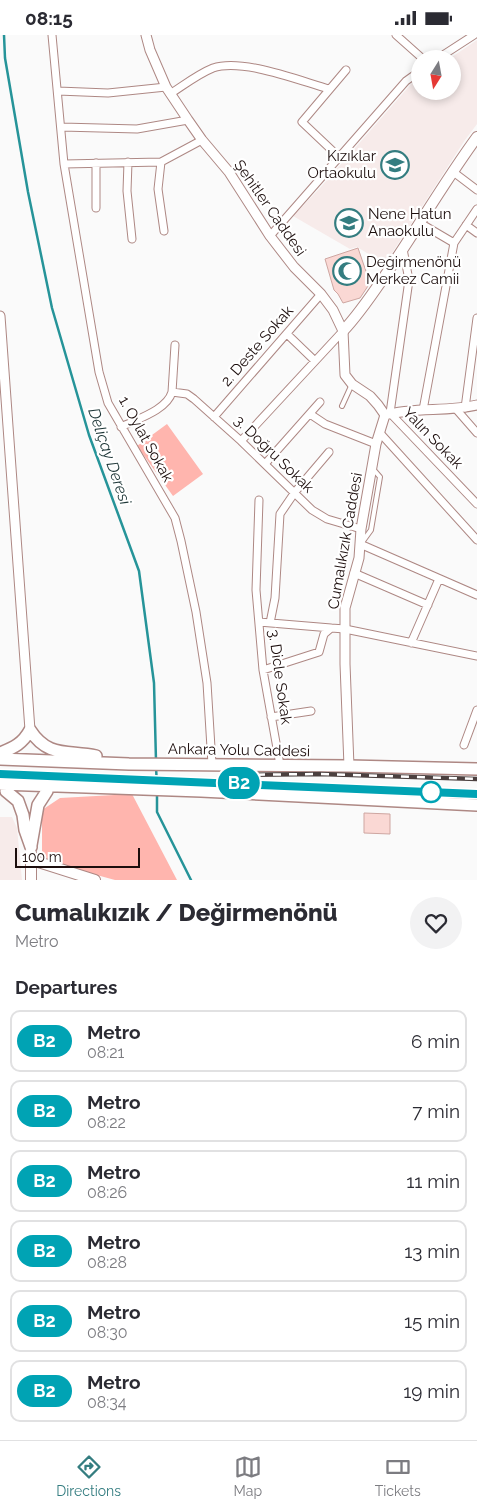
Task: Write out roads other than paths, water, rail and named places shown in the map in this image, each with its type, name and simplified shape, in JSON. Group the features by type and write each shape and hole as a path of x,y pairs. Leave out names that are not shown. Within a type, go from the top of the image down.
{"highway":[{"path":"0,753 19,745 30,730 41,744 49,749 61,753 94,755 125,764"},
{"path":"0,753 27,754 83,762"},
{"name":"Ankara Yolu Caddesi","path":"0,759 125,764 477,769"},
{"path":"2,789 47,791 78,787"},
{"path":"2,789 78,787 201,791 477,805"},
{"path":"2,789 18,801 31,847"},
{"path":"31,847 38,805 47,791"}],"main road":[{"path":"343,331 356,317 404,249 452,171 477,137"},
{"path":"30,880 31,847"},
{"path":"32,860 38,880"},
{"path":"32,860 95,880"}],"street":[{"name":"1. Oylat Sokak","path":"52,35 64,164 99,372 108,403 175,518 196,612 207,683 212,764"},
{"name":"Şehitler Caddesi","path":"146,35 150,50 168,90 188,121 229,172 270,236 294,267 321,294 333,310 343,331 345,375 352,385"},
{"path":"396,35 413,50"},
{"path":"452,50 474,35"},
{"path":"58,91 108,93 168,90 214,68 231,65 257,68 330,89"},
{"path":"339,157 302,122 346,70"},
{"path":"270,236 411,77"},
{"path":"62,127 137,129 188,121"},
{"path":"64,164 161,162 202,140"},
{"path":"128,162 127,191 132,239"},
{"path":"161,162 158,189 164,231"},
{"path":"96,163 96,208"},
{"path":"452,171 477,190"},
{"path":"423,411 454,243 477,209"},
{"path":"420,223 454,243"},
{"path":"466,225 477,233"},
{"path":"388,414 409,280 404,249"},
{"name":"2. Deste Sokak","path":"214,417 321,294"},
{"path":"0,316 30,730"},
{"path":"477,318 461,408 477,433"},
{"path":"241,441 343,331"},
{"path":"286,334 315,361"},
{"path":"121,427 164,405 170,399 175,345"},
{"path":"352,385 370,396 388,414 477,405"},
{"name":"3. Doğru Sokak","path":"172,392 187,394 194,399 241,441 312,510 328,519 361,529"},
{"path":"265,464 320,402"},
{"path":"310,413 325,424 376,444"},
{"name":"Cumalıkızık Caddesi","path":"349,766 345,608 359,558 361,529 376,444 388,414"},
{"name":"Yalın Sokak","path":"388,414 477,504"},
{"path":"380,433 477,540"},
{"path":"270,623 275,597 280,514 294,493 328,452"},
{"name":"3. Dicle Sokak","path":"259,500 256,590 263,670 280,765"},
{"path":"360,544 477,595"},
{"path":"354,573 428,605"},
{"path":"411,643 439,579"},
{"name":"3. Dicle Sokak","path":"259,622 345,629 477,656"},
{"path":"263,670 319,652 324,635 331,628"},
{"path":"464,745 477,710"},
{"path":"271,717 311,711"}],"lane":[{"path":"342,406 352,385"},
{"path":"360,544 371,531 380,477 372,467"}],"waterway":[{"name":"Deliçay Deresi","path":"4,35 5,58 28,192 52,308 89,435 139,571 154,683 156,761"},
{"name":"Deliçay Deresi","path":"156,767 157,786"},
{"name":"Deliçay Deresi","path":"157,792 157,812 191,880"}],"railway":[{"path":"0,774 477,794"},
{"path":"225,775 320,774 477,779"}],"metro line":[{"name":"B2","path":"0,774 477,794"}],"place":[{"name":"Kızıklar Ortaokulu","path":"395,165"},
{"name":"Nene Hatun Anaokulu","path":"349,223"},
{"name":"Değirmenönü Merkez Camii","path":"347,271"}]}
